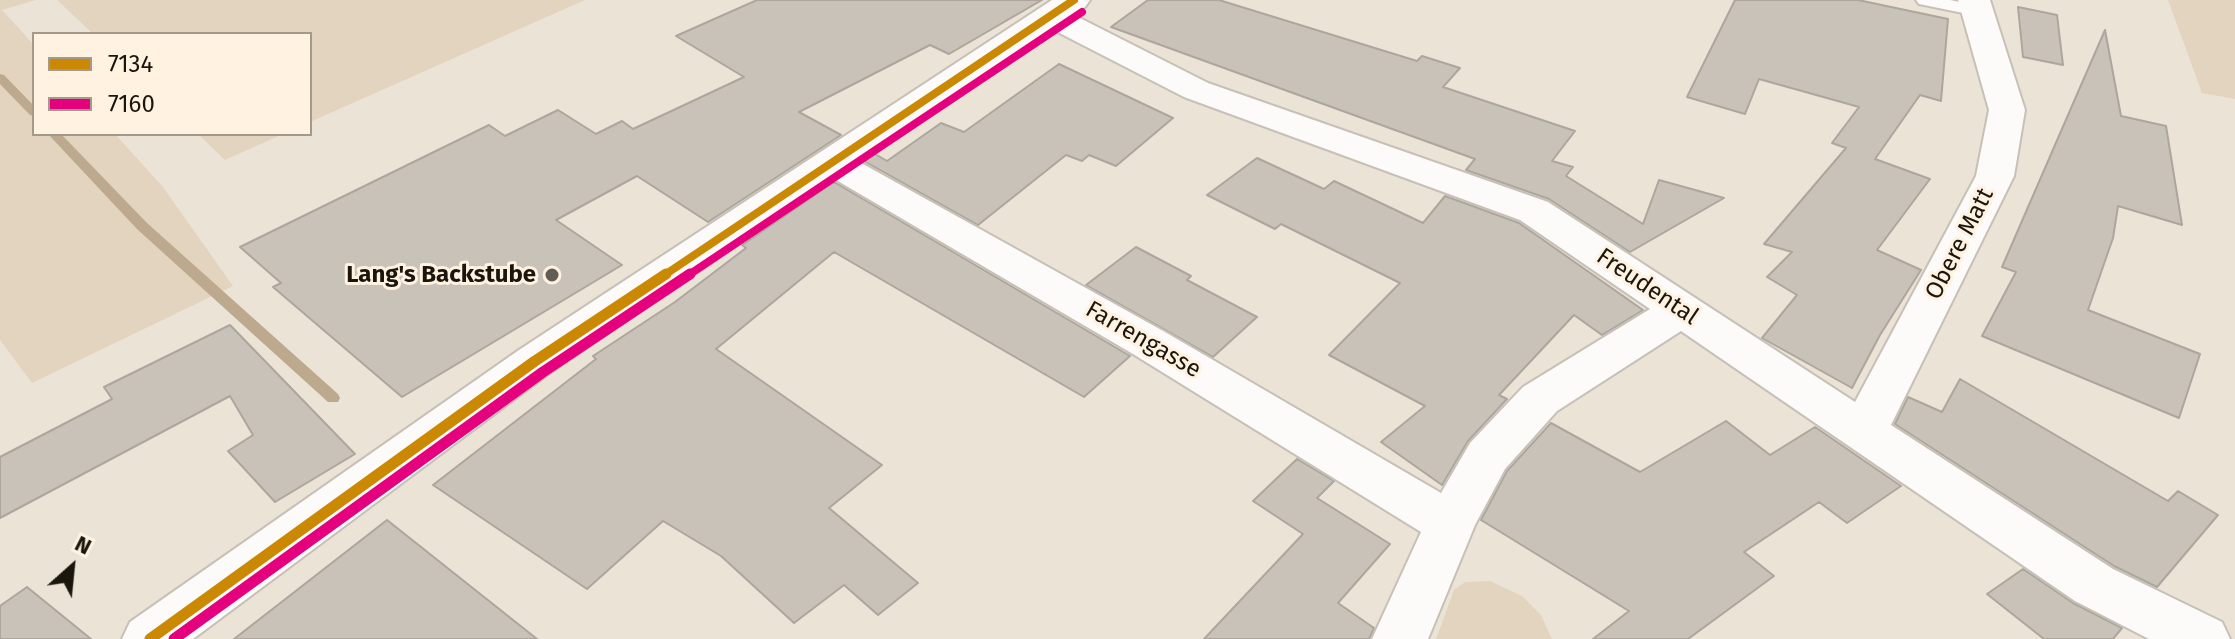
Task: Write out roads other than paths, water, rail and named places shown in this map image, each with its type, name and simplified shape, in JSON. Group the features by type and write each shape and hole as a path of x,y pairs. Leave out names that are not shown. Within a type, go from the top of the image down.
{"street":[{"name":"Obere Matt","path":"1864,430 1995,176 2007,110 1976,6"},
{"name":"Freudental","path":"1062,8 1196,90 1534,211 2094,585 2202,639"},
{"path":"150,639 535,361 1062,8"},
{"name":"Farrengasse","path":"832,162 1149,343 1450,524"},
{"path":"1400,639 1450,524 1487,456 1540,399 1682,310"}],"lane":[{"path":"1925,0 1976,6"}],"waterway":[{"path":"0,77 32,111"},
{"path":"56,136 142,226 333,398"}],"place":[{"name":"Lang's Backstube","path":"552,275"}]}
